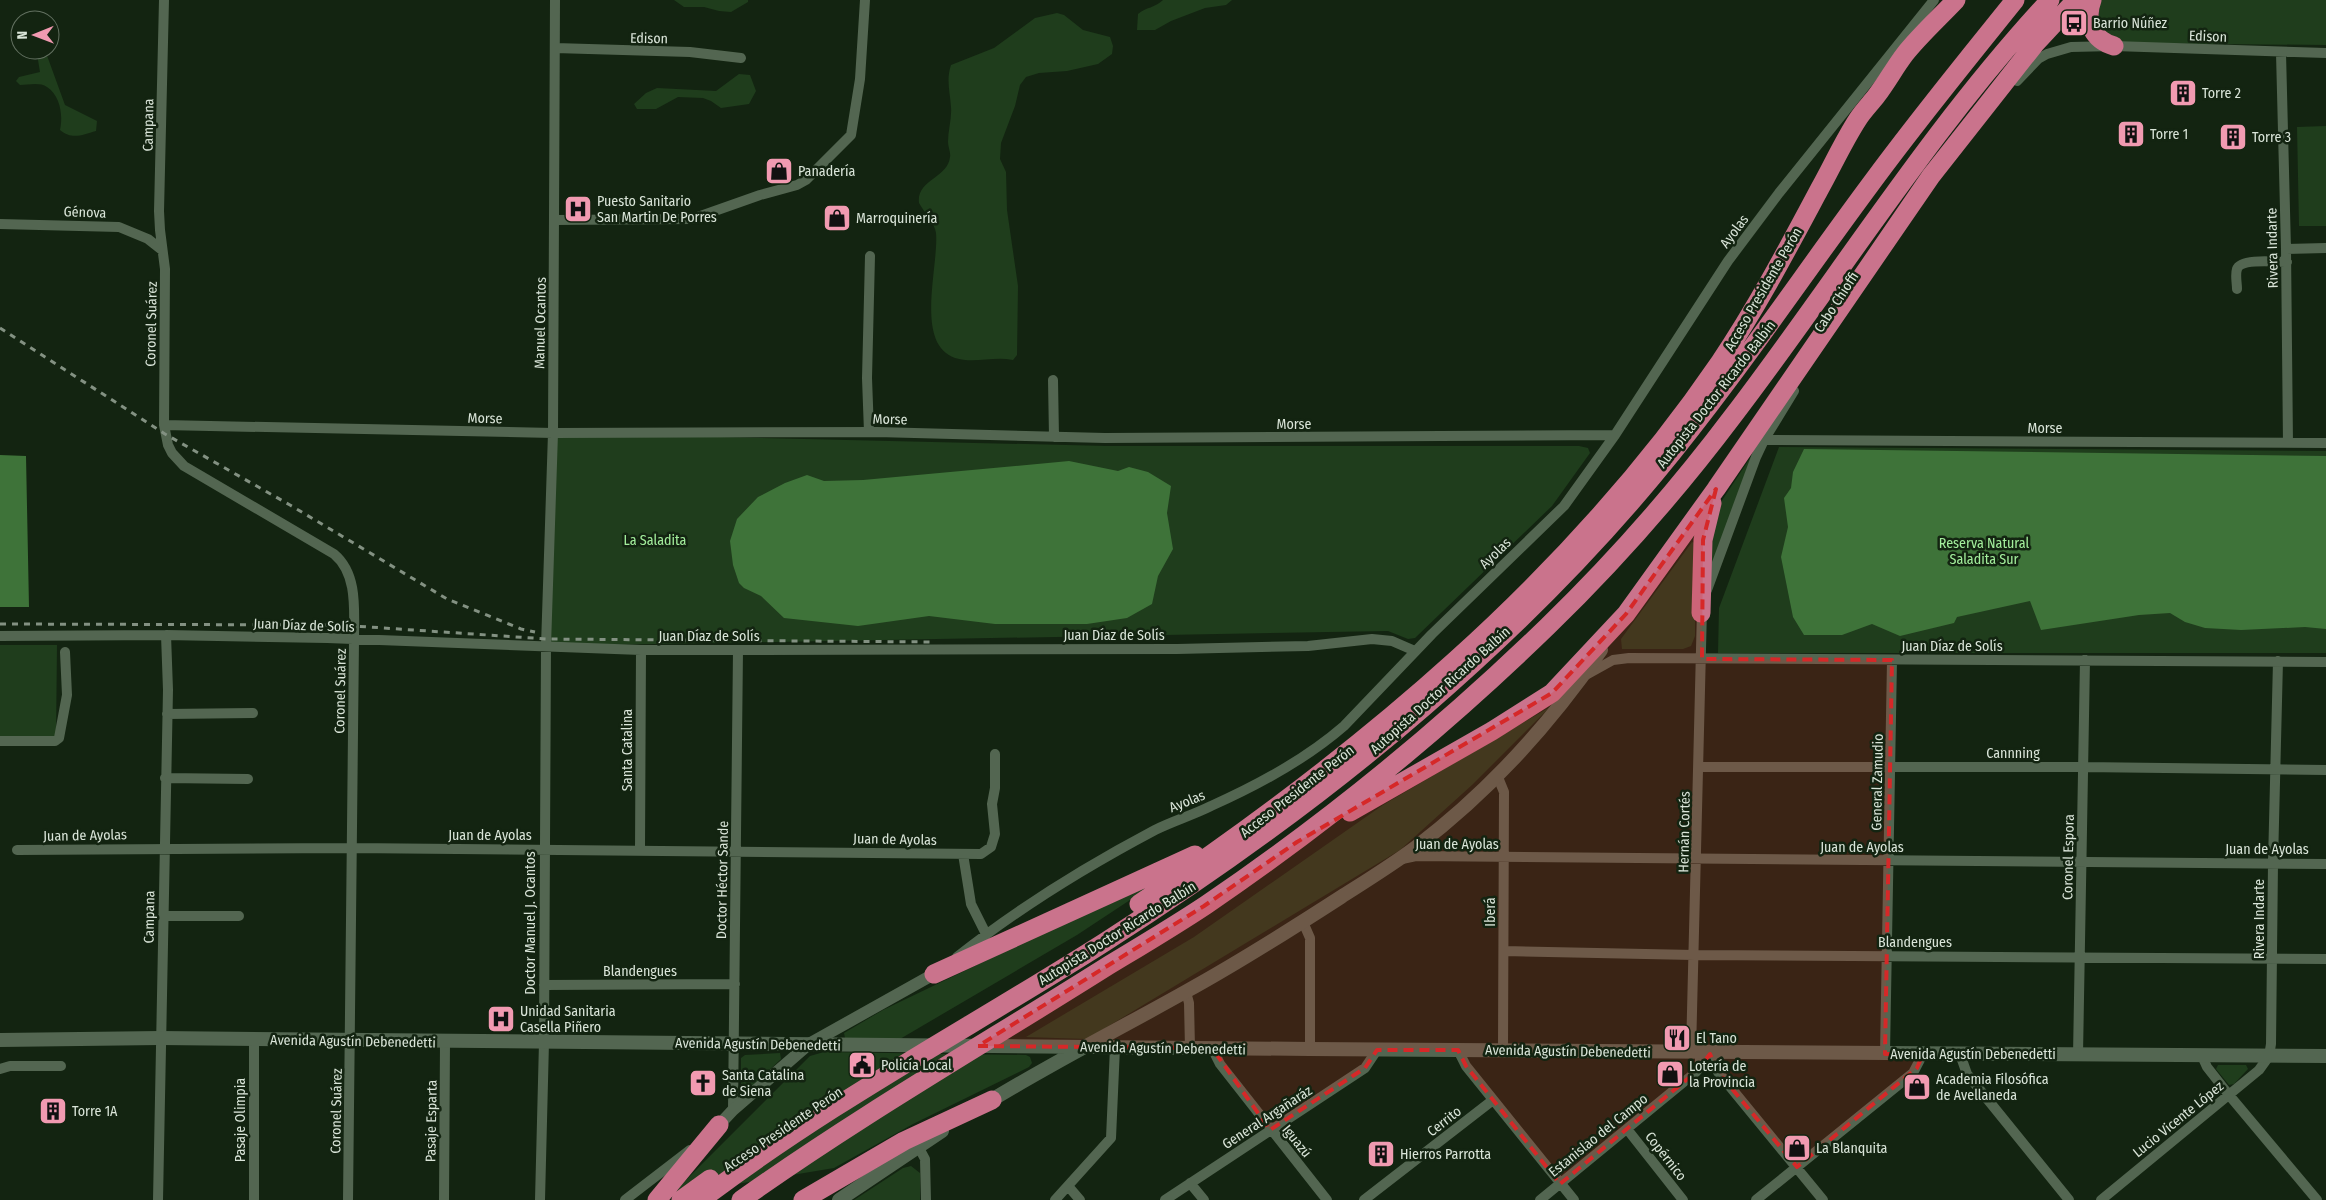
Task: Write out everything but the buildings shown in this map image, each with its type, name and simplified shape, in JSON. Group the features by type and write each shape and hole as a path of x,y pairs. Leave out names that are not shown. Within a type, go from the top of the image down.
{"highway":[{"name":"Acceso Presidente Perón","path":"681,1200 836,1092 1069,957 1276,808 1443,673 1496,623 1589,526 1642,464 1713,371 1770,283 1856,111 1907,52 1956,0"},
{"name":"Autopista Doctor Ricardo Balbín","path":"701,1200 827,1112 1069,957 1197,882 1358,762 1425,706 1543,596 1614,520 1678,446 1754,348 1871,183 1952,77 2015,0"},
{"name":"Autopista Doctor Ricardo Balbín","path":"741,1200 851,1124 1204,906 1297,842 1394,765 1471,698 1547,627 1622,548 1732,418 1879,212 1950,118 2022,30 2050,0"},
{"path":"1297,842 1476,740 1552,693 1626,614 1716,489 1932,176 2035,44 2076,0"},
{"path":"2092,0 2090,13 2094,32 2102,43 2114,46"},
{"path":"1702,613 1704,528 1716,489"},
{"path":"934,974 1189,858 1276,808"},
{"path":"803,1200 904,1141 992,1100"},
{"path":"657,1200 719,1125"}],"main road":[{"path":"839,1200 918,1146 992,1100 1084,1047 1186,992 1303,922 1399,859 1449,819 1498,775 1582,677 1626,614"},
{"name":"Avenida Agustín Debenedetti","path":"0,1040 160,1038 1310,1050 2326,1056"}],"street":[{"name":"Campana","path":"162,250 159,210 164,0"},
{"name":"Manuel Ocantos","path":"546,646 553,433 555,220 554,0"},
{"path":"555,220 692,219 760,195 797,185 814,174 851,135 860,79 865,0"},
{"name":"Ayolas","path":"934,974 986,934 1099,862 1155,830 1238,794 1296,762 1328,740 1344,726 1415,651 1564,506 1615,435 1728,261 1779,193 1856,111 1934,0"},
{"name":"Edison","path":"2059,50 2070,47 2114,46 2326,53"},
{"name":"Edison","path":"555,48 690,52 741,58"},
{"name":"Cabo Chioffi","path":"1702,613 1705,596 1764,440 1789,399 1925,196 2015,83 2038,60 2059,50"},
{"name":"Rivera Indarte","path":"2281,52 2288,443"},
{"name":"Génova","path":"0,224 119,227 148,238 162,250"},
{"path":"2286,249 2326,248"},
{"name":"Coronel Suárez","path":"162,250 165,269 164,425 172,453 184,466 341,560 349,571 352,581 354,640 348,1200"},
{"path":"868,432 867,378 870,256"},
{"path":"2237,289 2237,270 2239,266 2249,262 2286,262"},
{"path":"1053,380 1054,437"},
{"name":"Morse","path":"164,425 553,433 868,432 1054,437 1615,435"},
{"name":"Morse","path":"1764,440 2326,443"},
{"name":"Hernán Cortés","path":"1696,1072 1700,1067 1696,1052 1694,955 1702,613"},
{"name":"Campana","path":"158,1200 167,714 166,635"},
{"name":"Juan Díaz de Solís","path":"0,636 166,635 641,650 1205,648 1308,646 1372,639 1392,641 1415,651"},
{"name":"Doctor Manuel J. Ocantos","path":"540,1200 544,1042 546,646"},
{"name":"Santa Catalina","path":"640,850 641,650"},
{"name":"Doctor Héctor Sande","path":"733,1110 738,650"},
{"path":"0,740 55,742 59,738 67,695 65,652"},
{"name":"Juan Díaz de Solís","path":"1582,677 1603,664 1620,658 2326,662"},
{"name":"General Zamudio","path":"1885,1054 1892,660"},
{"name":"Coronel Espora","path":"2078,1055 2085,660"},
{"name":"Rivera Indarte","path":"2268,1056 2271,1044 2278,661"},
{"path":"167,714 253,713"},
{"name":"Juan de Ayolas","path":"17,850 351,848 981,854 987,851 994,842 992,804 995,788 995,754"},
{"name":"Cannning","path":"1699,767 2083,767 2275,771 2326,770"},
{"name":"Iberá","path":"1498,775 1504,792 1503,1050"},
{"path":"166,778 248,779"},
{"path":"963,854 971,904 986,934"},
{"name":"Juan de Ayolas","path":"1399,859 1416,856 1697,860 2326,864"},
{"path":"163,916 239,916"},
{"path":"1303,922 1310,938 1310,1050"},
{"name":"Blandengues","path":"1504,951 1694,955 2326,959"},
{"path":"625,1200 719,1125 733,1110 809,1044 934,974"},
{"name":"Blandengues","path":"544,986 735,984"},
{"path":"1186,992 1189,1003 1190,1048"},
{"name":"Pasaje Olimpia","path":"254,1040 254,1200"},
{"name":"Pasaje Esparta","path":"444,1200 445,1042"},
{"path":"1054,1200 1107,1142 1112,1131 1115,1047"},
{"name":"Iguazú","path":"1212,1048 1220,1064 1270,1130 1327,1200"},
{"name":"General Argañaráz","path":"1165,1200 1365,1068 1377,1050"},
{"path":"1458,1050 1466,1066 1574,1200"},
{"path":"1715,1053 1718,1072 1822,1200"},
{"path":"1756,1200 1913,1073 1923,1054"},
{"path":"1960,1054 1967,1074 2069,1200"},
{"path":"2202,1056 2207,1067 2229,1095 2317,1200"},
{"name":"Lucio Vicente López","path":"2101,1200 2259,1070 2268,1056"},
{"path":"0,1069 10,1066 61,1066"},
{"name":"Estanislao del Campo","path":"1540,1200 1696,1072"},
{"name":"Cerrito","path":"1364,1200 1493,1100"},
{"name":"Copérnico","path":"1628,1129 1683,1200"},
{"path":"918,1146 925,1159 926,1200"},
{"path":"1190,1183 1204,1200"},
{"path":"1068,1186 1080,1200"}],"highlighted area":[{"path":"1716,489 1703,540 1702,659 1892,660 1885,1054 1923,1054 1917,1068 1797,1167 1718,1072 1710,1054 1696,1072 1560,1184 1466,1066 1458,1050 1377,1050 1365,1068 1270,1130 1212,1048 978,1046 1204,906 1297,842 1552,693 1626,614"}],"green space":[{"path":"674,0 748,0 748,2 731,12 704,7 684,7"},
{"path":"1163,0 1232,0 1226,5 1205,8 1171,21 1155,30 1137,30 1138,14"},
{"path":"2098,0 2326,0 2326,45 2120,43 2099,27 2096,10"},
{"path":"1057,13 1064,15 1083,30 1110,37 1113,46 1112,54 1098,64 1067,71 1039,73 1026,77 1020,85 1015,106 1001,143 1000,159 1006,172 1007,210 1018,286 1017,355 1013,360 962,360 943,350 935,337 931,303 936,233 932,222 919,203 919,195 922,189 944,170 950,157 948,142 951,111 949,81 951,65 994,48 1035,18"},
{"path":"38,60 49,60 65,105 97,121 96,131 77,136 64,133 60,130 60,107 52,91 41,85 20,85 16,81 19,77 40,72"},
{"path":"739,74 750,75 756,91 749,104 721,108 703,98 678,97 656,109 637,109 634,104 646,93 657,88 716,91"},
{"path":"2326,126 2326,226 2299,226 2297,127"},
{"name":"La Saladita","path":"553,433 1107,446 1579,446 1588,448 1590,453 1552,506 1415,638 1408,639 1388,631 546,646"},
{"name":"Reserva Natural Saladita Sur","path":"1779,447 2326,451 2326,653 1718,653 1719,608"},
{"path":"1752,455 1709,573 1713,514"},
{"path":"1692,542 1695,543 1695,636 1691,646 1683,649 1622,649 1621,639"},
{"path":"0,645 57,645 56,738 0,736"},
{"path":"1550,707 1472,785 1400,850 1087,1039 1026,1037 1194,937 1383,805"},
{"path":"1177,869 1077,935 900,1039 845,1038 844,1033 883,1010"},
{"path":"824,1052 1026,1055 1030,1057 1032,1063 1029,1067 913,1124 834,1168 671,1195 810,1056"},
{"path":"780,1053 781,1059 741,1097 741,1058 745,1055"},
{"path":"2218,1065 2246,1065 2248,1069 2234,1084 2229,1085 2216,1069"},
{"path":"911,1166 920,1173 920,1200 854,1200 903,1168"}],"shaded area":[{"name":"Reserva Natural Saladita Sur","path":"1804,449 2326,456 2326,629 2305,627 2241,630 2205,628 2185,622 2170,613 2139,615 2041,630 2030,601 1957,617 1954,623 1900,636 1872,624 1842,635 1804,635 1793,617 1781,557 1788,527 1784,498 1791,488 1793,472"},
{"path":"0,455 26,456 29,607 0,607"},
{"path":"1069,461 1118,471 1129,467 1148,472 1171,486 1167,513 1173,549 1158,576 1152,604 1127,618 1087,624 995,624 929,616 858,626 784,618 761,596 744,588 739,583 733,565 730,541 737,519 758,497 785,483 807,475 824,481 863,480"}],"railway":[{"path":"0,328 165,434 290,505 447,599 521,629 535,632"},
{"path":"0,624 339,625 547,639 934,642"}],"place":[{"name":"Barrio Núñez","path":"2074,23"},
{"name":"Torre 2","path":"2183,93"},
{"name":"Torre 1","path":"2131,134"},
{"name":"Torre 3","path":"2233,137"},
{"name":"Panadería","path":"779,171"},
{"name":"Puesto Sanitario San Martin De Porres","path":"578,209"},
{"name":"Marroquinería","path":"837,218"},
{"name":"Unidad Sanitaria Casella Piñero","path":"501,1019"},
{"name":"El Tano","path":"1677,1038"},
{"name":"Policía Local","path":"862,1065"},
{"name":"Lotería de la Provincia","path":"1670,1074"},
{"name":"Santa Catalina de Siena","path":"703,1083"},
{"name":"Academia Filosófica de Avellaneda","path":"1917,1087"},
{"name":"Torre 1A","path":"53,1111"},
{"name":"La Blanquita","path":"1797,1148"},
{"name":"Hierros Parrotta","path":"1381,1154"}]}
